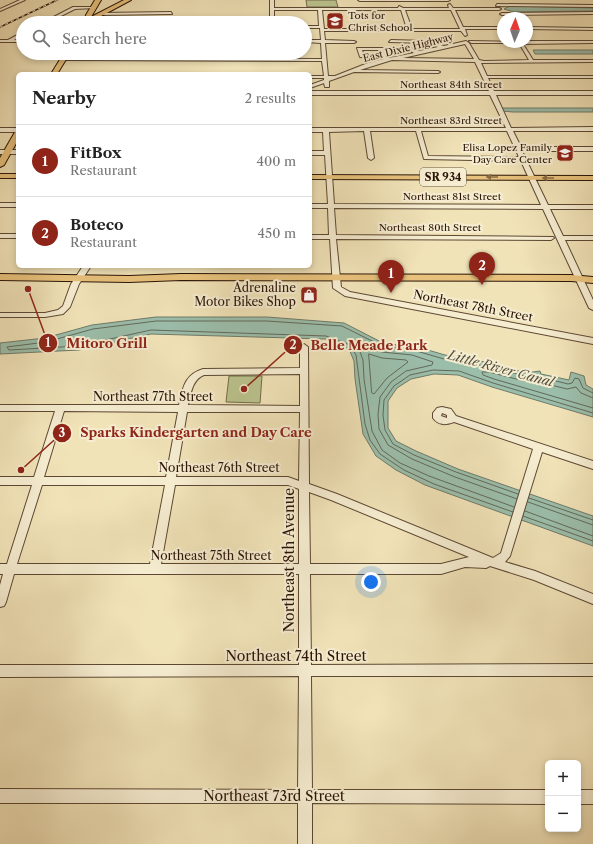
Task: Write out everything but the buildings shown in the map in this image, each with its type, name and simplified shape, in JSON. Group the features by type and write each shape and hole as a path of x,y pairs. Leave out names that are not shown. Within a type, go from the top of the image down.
{"main road":[{"path":"89,16 98,0"},
{"path":"94,16 100,11 124,0"},
{"path":"97,16 128,0"},
{"path":"55,72 62,60"},
{"path":"0,164 4,152 16,137"},
{"path":"0,176 16,176"},
{"name":"SR 934","path":"312,177 593,177"},
{"path":"579,278 593,275"},
{"path":"0,277 93,277 129,279 180,277 579,278 593,280"}],"street":[{"path":"2,9 11,0"},
{"path":"2,9 23,0"},
{"path":"272,0 272,16"},
{"path":"362,9 360,0 448,0 593,308"},
{"path":"397,0 401,9 403,10 410,30"},
{"path":"494,0 501,12"},
{"path":"272,9 452,9 593,6"},
{"path":"58,16 74,8 93,8"},
{"path":"320,9 327,93"},
{"path":"100,14 171,13"},
{"path":"533,15 593,13"},
{"path":"312,27 410,30 497,28"},
{"path":"533,28 593,28"},
{"path":"8,41 16,37"},
{"path":"0,41 16,41"},
{"path":"312,41 354,42"},
{"path":"392,41 427,42 442,47"},
{"name":"East Dixie Highway","path":"326,79 390,60 442,47 469,42 497,42"},
{"name":"East Dixie Highway","path":"533,42 593,42"},
{"path":"523,48 532,62"},
{"path":"419,53 410,49 359,49 362,56 380,57 390,60 593,62"},
{"path":"312,60 325,60"},
{"path":"353,71 438,72"},
{"path":"312,76 326,79"},
{"path":"485,78 593,77"},
{"path":"312,86 326,79"},
{"name":"Northeast 84th Street","path":"313,95 327,93 593,93"},
{"path":"418,129 426,158 522,159"},
{"name":"Northeast 83rd Street","path":"312,130 593,129"},
{"path":"0,130 16,130"},
{"path":"326,130 336,278"},
{"path":"367,130 371,158"},
{"path":"518,150 593,149"},
{"path":"4,152 16,152"},
{"path":"312,153 327,153"},
{"path":"0,205 16,205"},
{"name":"Northeast 81st Street","path":"312,206 593,207"},
{"path":"0,236 16,236"},
{"name":"Northeast 80th Street","path":"312,237 551,238"},
{"path":"559,238 593,238"},
{"path":"0,315 45,315 60,312 66,307 75,284 87,268"},
{"name":"Northeast 78th Street","path":"336,278 338,289 352,295 593,342"},
{"name":"Northeast 8th Avenue","path":"304,347 305,844"},
{"path":"155,569 183,408 188,387 194,376 203,372 304,371"},
{"name":"Northeast 77th Street","path":"0,408 305,409"},
{"path":"0,602 5,569 38,480 62,408"},
{"path":"452,418 593,464"},
{"path":"494,563 505,556 539,446"},
{"name":"Northeast 76th Street","path":"0,480 288,481 304,486 494,563"},
{"name":"Northeast 75th Street","path":"5,569 441,569 465,562 494,563"},
{"path":"494,563 535,576 593,600"},
{"name":"Northeast 74th Street","path":"0,671 593,670"},
{"name":"Northeast 73rd Street","path":"0,796 545,797"},
{"path":"581,797 593,797"}],"green space":[{"path":"306,0 336,0 338,7 307,7"},
{"path":"229,376 262,376 260,403 226,402"}],"water":[{"path":"510,6 593,8 593,11 514,12 504,9"},
{"path":"533,50 593,50 593,54 535,54"},
{"path":"502,108 593,108 593,112 513,112 502,111"},
{"name":"Little River Canal","path":"156,317 267,317 344,323 385,344 414,346 445,355 491,363 526,373 540,371 541,374 569,380 571,372 584,376 586,385 593,389 593,417 492,387 458,375 434,374 411,379 397,388 388,401 388,428 396,441 416,451 458,469 593,516 593,546 425,485 396,470 376,456 363,434 355,379 354,361 349,349 325,339 151,334 79,350 0,354 0,343 45,338 92,325"}],"railway":[{"path":"23,16 57,0"},
{"path":"0,27 16,19"}],"place":[{"name":"Tots for Christ School","path":"335,21"},
{"name":"Elisa Lopez Family Day Care Center","path":"565,153"},
{"name":"Boteco","path":"482,285"},
{"name":"Mitoro Grill","path":"28,289"},
{"name":"FitBox","path":"391,293"},
{"name":"Adrenaline Motor Bikes Shop","path":"309,295"},
{"name":"Belle Meade Park","path":"244,389"},
{"name":"Sparks Kindergarten and Day Care","path":"21,470"}]}
